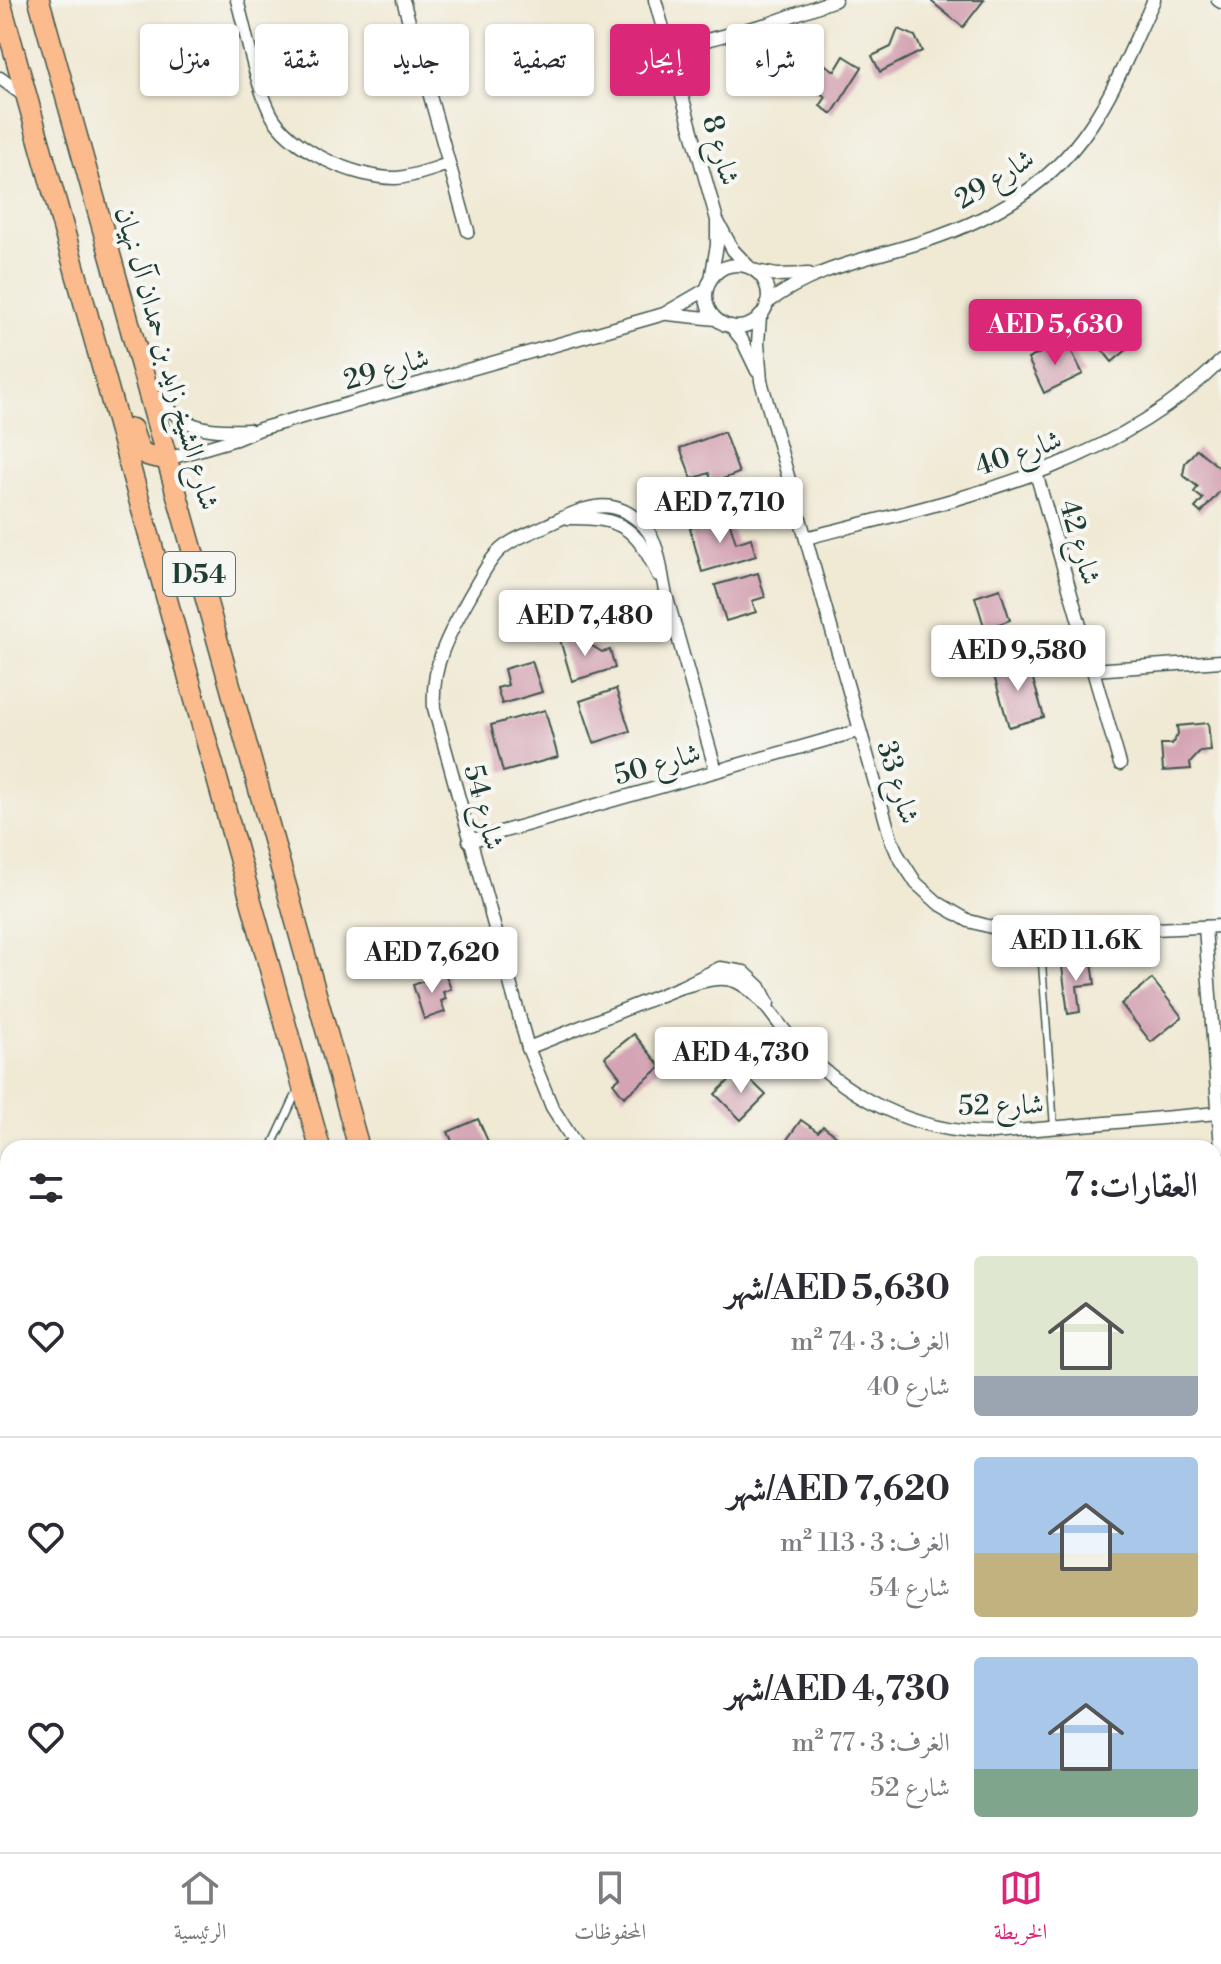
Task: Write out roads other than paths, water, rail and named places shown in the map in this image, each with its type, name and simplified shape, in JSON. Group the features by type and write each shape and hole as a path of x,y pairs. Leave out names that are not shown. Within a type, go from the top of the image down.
{"main road":[{"name":"شارع الشيخ زايد بن حمدان آل نهيان","path":"39,0 357,1140"},
{"name":"D54","path":"1,11 318,1140"},
{"path":"104,377 113,385 124,406 140,452 167,459"}],"street":[{"path":"237,0 270,111 294,142 352,170 374,176 401,178 449,164"},
{"path":"403,0 468,231"},
{"name":"شارع 8","path":"655,0 662,24"},
{"path":"710,39 771,23 835,0"},
{"name":"شارع 29","path":"767,303 816,273 965,226 1005,206 1043,179 1076,145 1097,115 1154,0"},
{"path":"0,78 27,98"},
{"name":"شارع 8","path":"682,96 717,220 733,250 752,269"},
{"name":"شارع 8","path":"709,284 717,245 717,220"},
{"path":"733,265 752,269 767,286 767,303 760,316 747,325 731,326 716,319 707,304 709,284 724,268 733,265"},
{"name":"شارع 29","path":"752,269 777,275 816,273"},
{"name":"شارع 29","path":"167,459 260,429 664,314 709,284"},
{"name":"شارع 29","path":"664,314 716,319"},
{"name":"شارع 33","path":"760,316 758,343 761,381"},
{"name":"شارع 33","path":"731,326 742,340 761,381 891,839 916,883 938,903 969,921 1004,932 1040,936 1221,926"},
{"name":"شارع 40","path":"806,538 942,502 1036,473 1097,449 1147,421 1188,391 1221,361"},
{"name":"شارع 29","path":"146,388 170,412 192,426 213,431 260,429"},
{"name":"شارع 42","path":"1036,473 1120,764"},
{"name":"شارع 54","path":"573,1140 552,1107 528,1048 434,708 434,680 439,654 495,555 509,543 563,518 598,518 624,527 638,540 665,589 716,771"},
{"path":"1093,670 1221,661"},
{"name":"شارع 50","path":"469,841 858,731"},
{"path":"1205,927 1220,1140"},
{"name":"شارع 52","path":"528,1048 681,987 714,979 732,980 750,990 804,1052 836,1080 882,1108 935,1127 993,1133 1218,1113"},
{"path":"993,1133 993,1140"}],"lane":[{"path":"1040,936 1054,1127"},
{"path":"275,1140 302,1082"}]}
